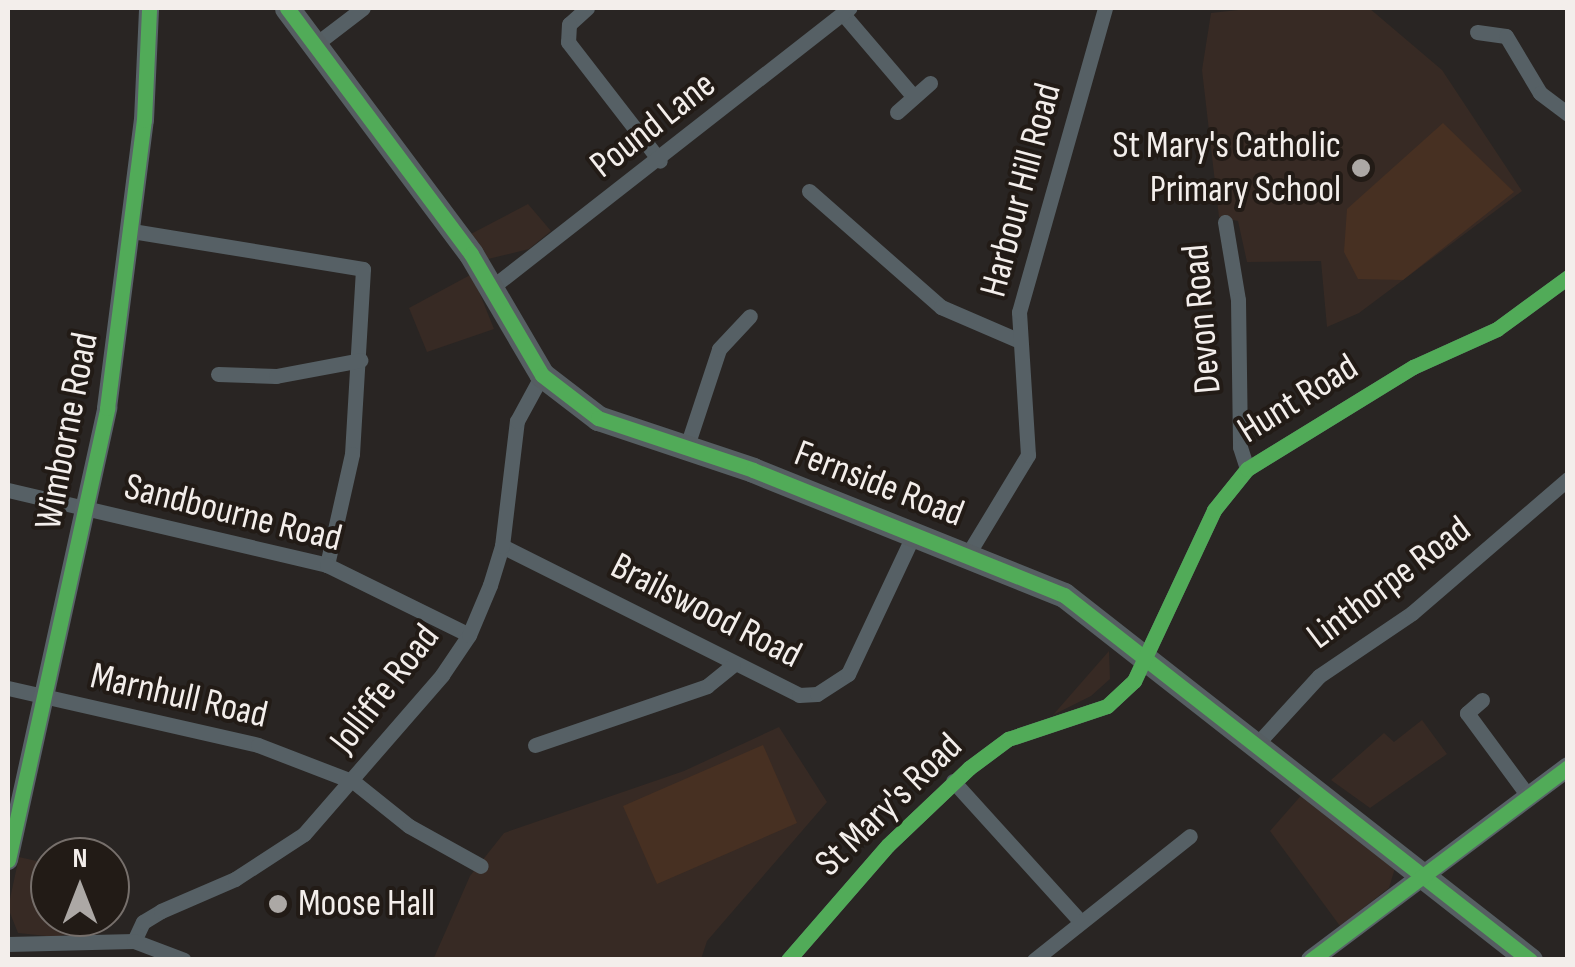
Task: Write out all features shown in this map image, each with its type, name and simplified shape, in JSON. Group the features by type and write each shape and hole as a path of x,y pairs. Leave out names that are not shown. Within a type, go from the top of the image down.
{"highway":[{"name":"Fernside Road","path":"286,8 491,288 542,375 598,418 968,554 1064,595 1424,872 1530,960"}],"main road":[{"name":"Wimborne Road","path":"8,860 87,510 132,230 149,8"},
{"path":"1311,960 1568,768"}],"street":[{"path":"312,47 363,8"},
{"path":"587,8 569,24 568,42 660,161"},
{"name":"Harbour Hill Road","path":"968,554 1028,455 1020,341 1024,286 1105,8"},
{"path":"847,11 914,97"},
{"name":"Pound Lane","path":"491,288 660,161 847,11"},
{"path":"1476,32 1506,36 1568,114"},
{"path":"897,112 930,83"},
{"path":"809,191 941,307 1020,341"},
{"name":"Devon Road","path":"1225,222 1238,300 1240,447 1247,469"},
{"path":"132,230 359,264 364,275 352,454 327,565"},
{"name":"Hunt Road","path":"1150,658 1214,510 1247,469 1413,366 1496,329 1568,276"},
{"path":"686,448 718,349 750,316"},
{"path":"218,374 276,376 360,360"},
{"name":"Jolliffe Road","path":"134,941 143,922 235,879 304,834 354,782 469,635 502,546 516,421 542,375"},
{"name":"Linthorpe Road","path":"1256,744 1319,676 1412,613 1568,479"},
{"name":"Sandbourne Road","path":"8,490 327,565 469,635"},
{"name":"Brailswood Road","path":"502,546 799,695 834,687 858,657 914,534"},
{"name":"St Mary's Road","path":"788,960 952,781 1008,739 1107,706 1150,658"},
{"path":"535,746 707,686 733,665"},
{"name":"Marnhull Road","path":"8,688 218,733 354,782"},
{"path":"1482,700 1467,712 1528,798"},
{"path":"952,781 1079,920"},
{"path":"354,782 409,826 481,866"},
{"path":"1034,960 1079,920 1190,836"},
{"path":"8,944 134,941 184,960"}],"shaded area":[{"name":"St Mary's Catholic Primary School","path":"1256,8 1369,8 1442,70 1522,191 1359,313 1327,327 1321,261 1247,262 1238,221 1219,217 1202,70 1211,13"},
{"path":"1443,123 1514,192 1403,280 1358,279 1344,252 1347,209"},
{"path":"528,204 551,231 529,249 484,260 467,236"},
{"path":"472,274 494,329 427,352 409,308"},
{"path":"1109,651 1110,679 1091,696 1053,715"},
{"path":"1422,720 1447,754 1370,808 1331,780 1384,733 1394,742"},
{"path":"779,727 827,802 707,941 701,959 433,960 470,876 504,833 684,771"},
{"path":"763,745 797,823 657,884 623,806"},
{"path":"1305,791 1395,868 1389,888 1340,926 1270,831"},
{"path":"19,857 30,859 30,934 18,933 8,908"}],"cycle path":[{"path":"8,860 107,408 144,120 149,8"},
{"path":"287,8 471,254 542,375 598,418 753,470 1064,595 1530,960"},
{"path":"788,960 888,845 969,768 1008,739 1107,706 1134,681 1214,510 1247,469 1413,367 1497,329 1568,277"},
{"path":"1311,960 1568,767"}],"place":[{"name":"St Mary's Catholic Primary School","path":"1361,168"},
{"name":"Moose Hall","path":"278,904"}]}
